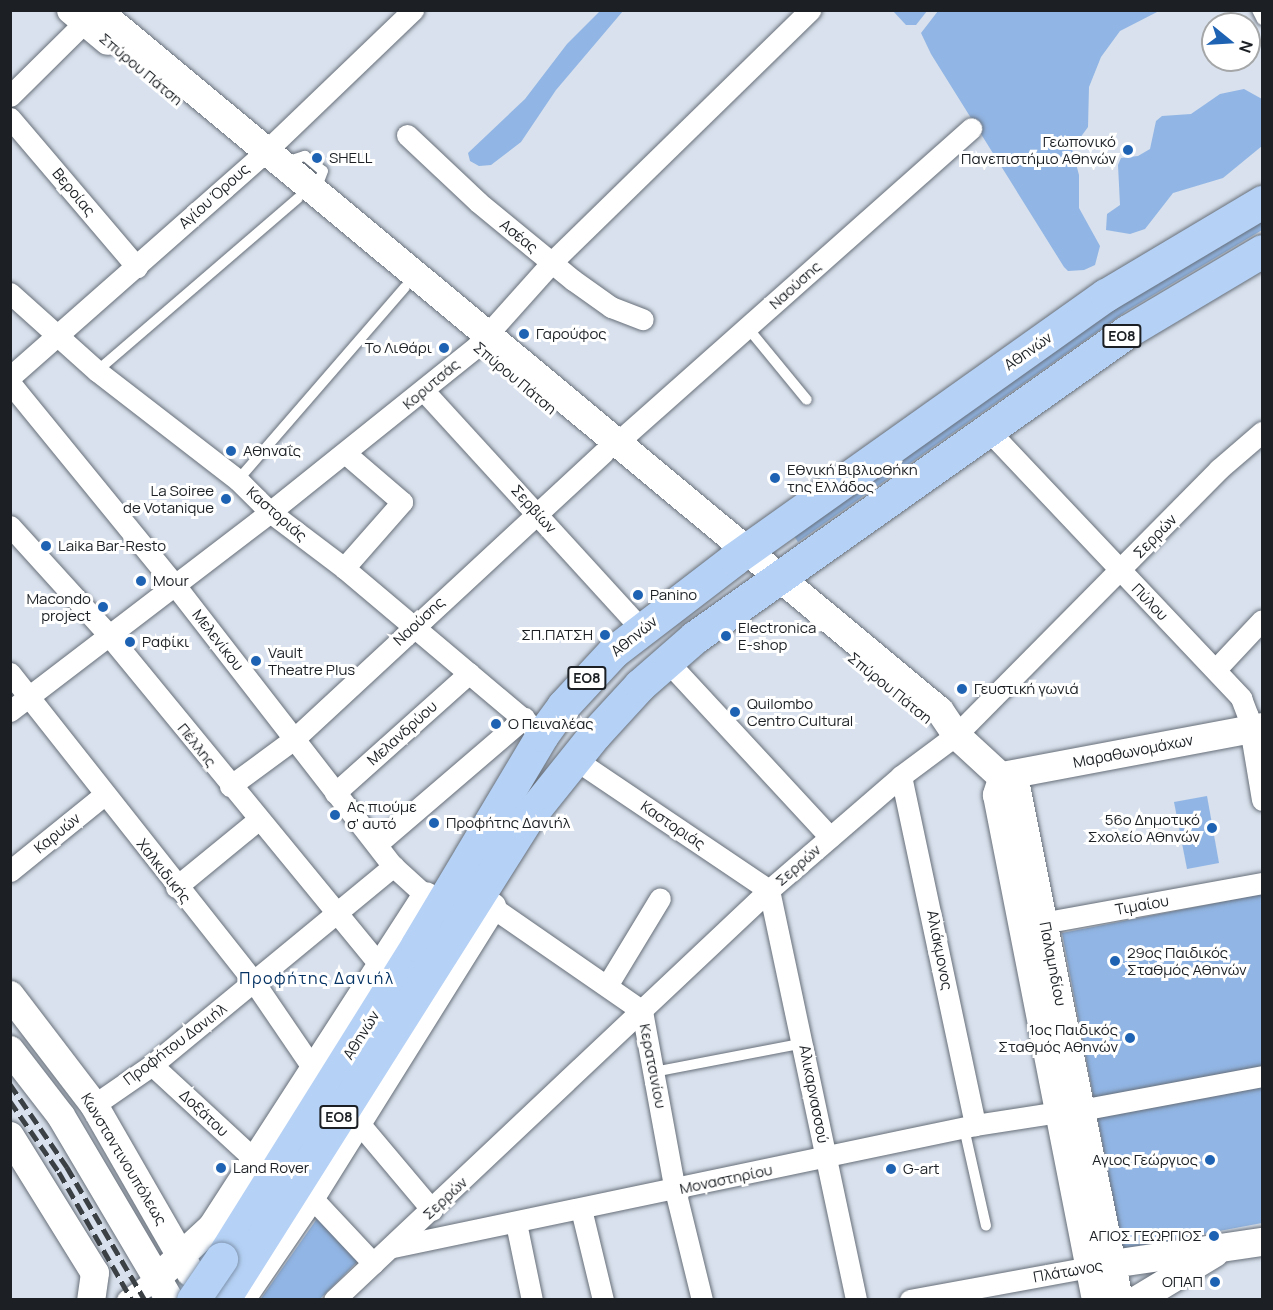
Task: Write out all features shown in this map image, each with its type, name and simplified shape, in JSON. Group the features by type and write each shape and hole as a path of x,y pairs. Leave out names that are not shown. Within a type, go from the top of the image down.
{"highway":[{"name":"Αθηνών","path":"222,1299 427,952 507,794 533,727 641,629 740,555 1106,295 1263,202"},
{"name":"Αθηνών","path":"193,1299 427,952 526,820 615,711 667,661 773,582 1128,332 1263,251"},
{"path":"492,907 576,760"},
{"path":"426,896 507,794"}],"street":[{"name":"Αγίου Όρους","path":"10,377 56,335 266,158 413,10"},
{"name":"Κορυτσάς","path":"10,711 107,633 270,512 424,391 482,340 552,262 810,10"},
{"name":"Σπύρου Πάτση","path":"87,13 266,158 405,287 482,340"},
{"path":"10,96 87,13"},
{"name":"Βεροίας","path":"10,118 137,267"},
{"name":"Ναούσης","path":"230,786 294,739 413,626 611,447 971,128"},
{"name":"Ασέας","path":"407,135 478,202 602,302 643,319"},
{"name":"Σπύρου Πάτση","path":"307,195 773,582 940,711 956,735"},
{"name":"Καστοριάς","path":"10,293 97,371 238,480 270,512 344,568 533,727"},
{"name":"Μελενίκου","path":"10,382 174,584 393,866 426,896"},
{"name":"Σερβίων","path":"424,391 538,513 641,629"},
{"name":"Πύλου","path":"988,430 1120,571 1216,669 1244,703 1256,728 1263,800"},
{"name":"Σερρών","path":"334,1299 393,1247 769,890 901,776 956,735 1219,469 1263,432"},
{"path":"344,568 402,502 345,453"},
{"name":"Πέλλης","path":"10,526 107,633 230,786 381,966"},
{"path":"1216,669 1263,620"},
{"path":"667,661 830,837"},
{"name":"Χαλκιδικής","path":"10,673 176,887 254,982 314,1070"},
{"name":"Μελανδρύου","path":"335,793 469,673"},
{"path":"377,844 533,727"},
{"name":"Μαραθωνομάχων","path":"1003,776 1256,728"},
{"path":"956,735 1003,776"},
{"name":"Καστοριάς","path":"576,760 769,890"},
{"name":"Αλιάκμονος","path":"901,776 970,1127"},
{"name":"Παλαμηδίου","path":"1003,776 997,795 1033,925 1100,1265 1096,1299"},
{"name":"Καρυών","path":"10,870 104,795"},
{"path":"176,887 259,819"},
{"name":"Προφήτου Δανιήλ","path":"94,1105 152,1065 393,866"},
{"name":"Τιμαίου","path":"1033,925 1263,883"},
{"name":"Αλικαρνασσού","path":"769,890 804,1043 856,1299"},
{"name":"Αθηνών","path":"163,1289 182,1257 212,1227 426,896"},
{"path":"608,984 660,898"},
{"path":"241,1299 311,1197 492,907"},
{"name":"Κερατσινίου","path":"492,907 608,984 642,1011 675,1190 702,1299"},
{"name":"Κωνσταντινουπόλεως","path":"10,995 94,1105 206,1299"},
{"path":"10,1050 61,1116 163,1289 127,1299"},
{"name":"Δοξάτου","path":"152,1065 256,1161"},
{"name":"Μοναστηρίου","path":"393,1247 970,1127 1263,1076"},
{"path":"358,1122 432,1210"},
{"path":"13,1143 95,1273 91,1299"},
{"path":"311,1197 373,1263"},
{"path":"581,1209 603,1299"},
{"path":"516,1223 532,1299"},
{"name":"Πλάτωνος","path":"910,1299 1100,1265 1263,1242"},
{"name":"Πλάτωνος","path":"1137,1299 1227,1246"},
{"name":"Παλαμηδίου","path":"1100,1265 1119,1299"}],"lane":[{"path":"1257,10 1263,20"},
{"path":"97,371 307,195"},
{"path":"238,480 405,287"},
{"path":"747,327 807,400"},
{"path":"654,1072 804,1043"},
{"name":"Αλιάκμονος","path":"970,1127 986,1226"}],"shaded area":[{"path":"600,11 623,11 556,90 521,142 491,165 479,166 470,161 468,153 525,99 567,44"},
{"path":"893,11 927,11 916,25 906,25"},
{"path":"938,11 1159,11 1120,31 1101,57 1089,87 1088,127 1072,149 1079,175 1079,208 1100,246 1095,265 1084,270 1068,271 1064,267 931,54 921,33"},
{"path":"1244,89 1262,99 1262,146 1223,178 1173,193 1145,229 1130,234 1106,230 1107,214 1120,205 1118,165 1121,158 1138,156 1150,149 1156,121 1162,116 1191,114 1220,94"},
{"path":"1262,214 1262,230 1125,312 798,542 794,536 1116,302"},
{"path":"1207,796 1219,863 1187,869 1174,802"},
{"path":"1262,894 1262,1223 1123,1249 1062,933"},
{"path":"321,1213 361,1258 320,1299 260,1300"}],"railway":[{"path":"10,1084 67,1167 145,1300"},
{"path":"10,1101 59,1172 132,1300"}],"place":[{"name":"Γεωπονικό Πανεπιστήμιο Αθηνών","path":"1128,150"},
{"name":"SHELL","path":"317,158"},
{"name":"Γαρούφος","path":"524,334"},
{"name":"Το Λιθάρι","path":"444,348"},
{"name":"Αθηναΐς","path":"231,451"},
{"name":"Εθνική Βιβλιοθήκη της Ελλάδος","path":"775,478"},
{"name":"La Soiree de Votanique","path":"226,499"},
{"name":"Laika Bar-Resto","path":"46,546"},
{"name":"Mour","path":"141,581"},
{"name":"Panino","path":"638,595"},
{"name":"Macondo project","path":"103,607"},
{"name":"ΣΠ.ΠΑΤΣΗ","path":"605,635"},
{"name":"Electronica E-shop","path":"726,636"},
{"name":"Ραφίκι","path":"130,642"},
{"name":"Vault Theatre Plus","path":"256,661"},
{"name":"Γευστική γωνιά","path":"962,689"},
{"name":"Quilombo Centro Cultural","path":"735,712"},
{"name":"Ο Πειναλέας","path":"496,724"},
{"name":"Ας πιούμε σ' αυτό","path":"335,815"},
{"name":"Προφήτης Δανιήλ","path":"434,823"},
{"name":"56ο Δημοτικό Σχολείο Αθηνών","path":"1212,828"},
{"name":"29ος Παιδικός Σταθμός Αθηνών","path":"1115,961"},
{"name":"1ος Παιδικός Σταθμός Αθηνών","path":"1130,1038"},
{"name":"Αγιος Γεώργιος","path":"1210,1160"},
{"name":"Land Rover","path":"221,1168"},
{"name":"G-art","path":"891,1169"},
{"name":"ΑΓΙΟΣ ΓΕΩΡΓΙΟΣ","path":"1214,1236"},
{"name":"ΟΠΑΠ","path":"1215,1282"}],"district":[{"name":"Προφήτης Δανιήλ","path":"317,978"}]}
